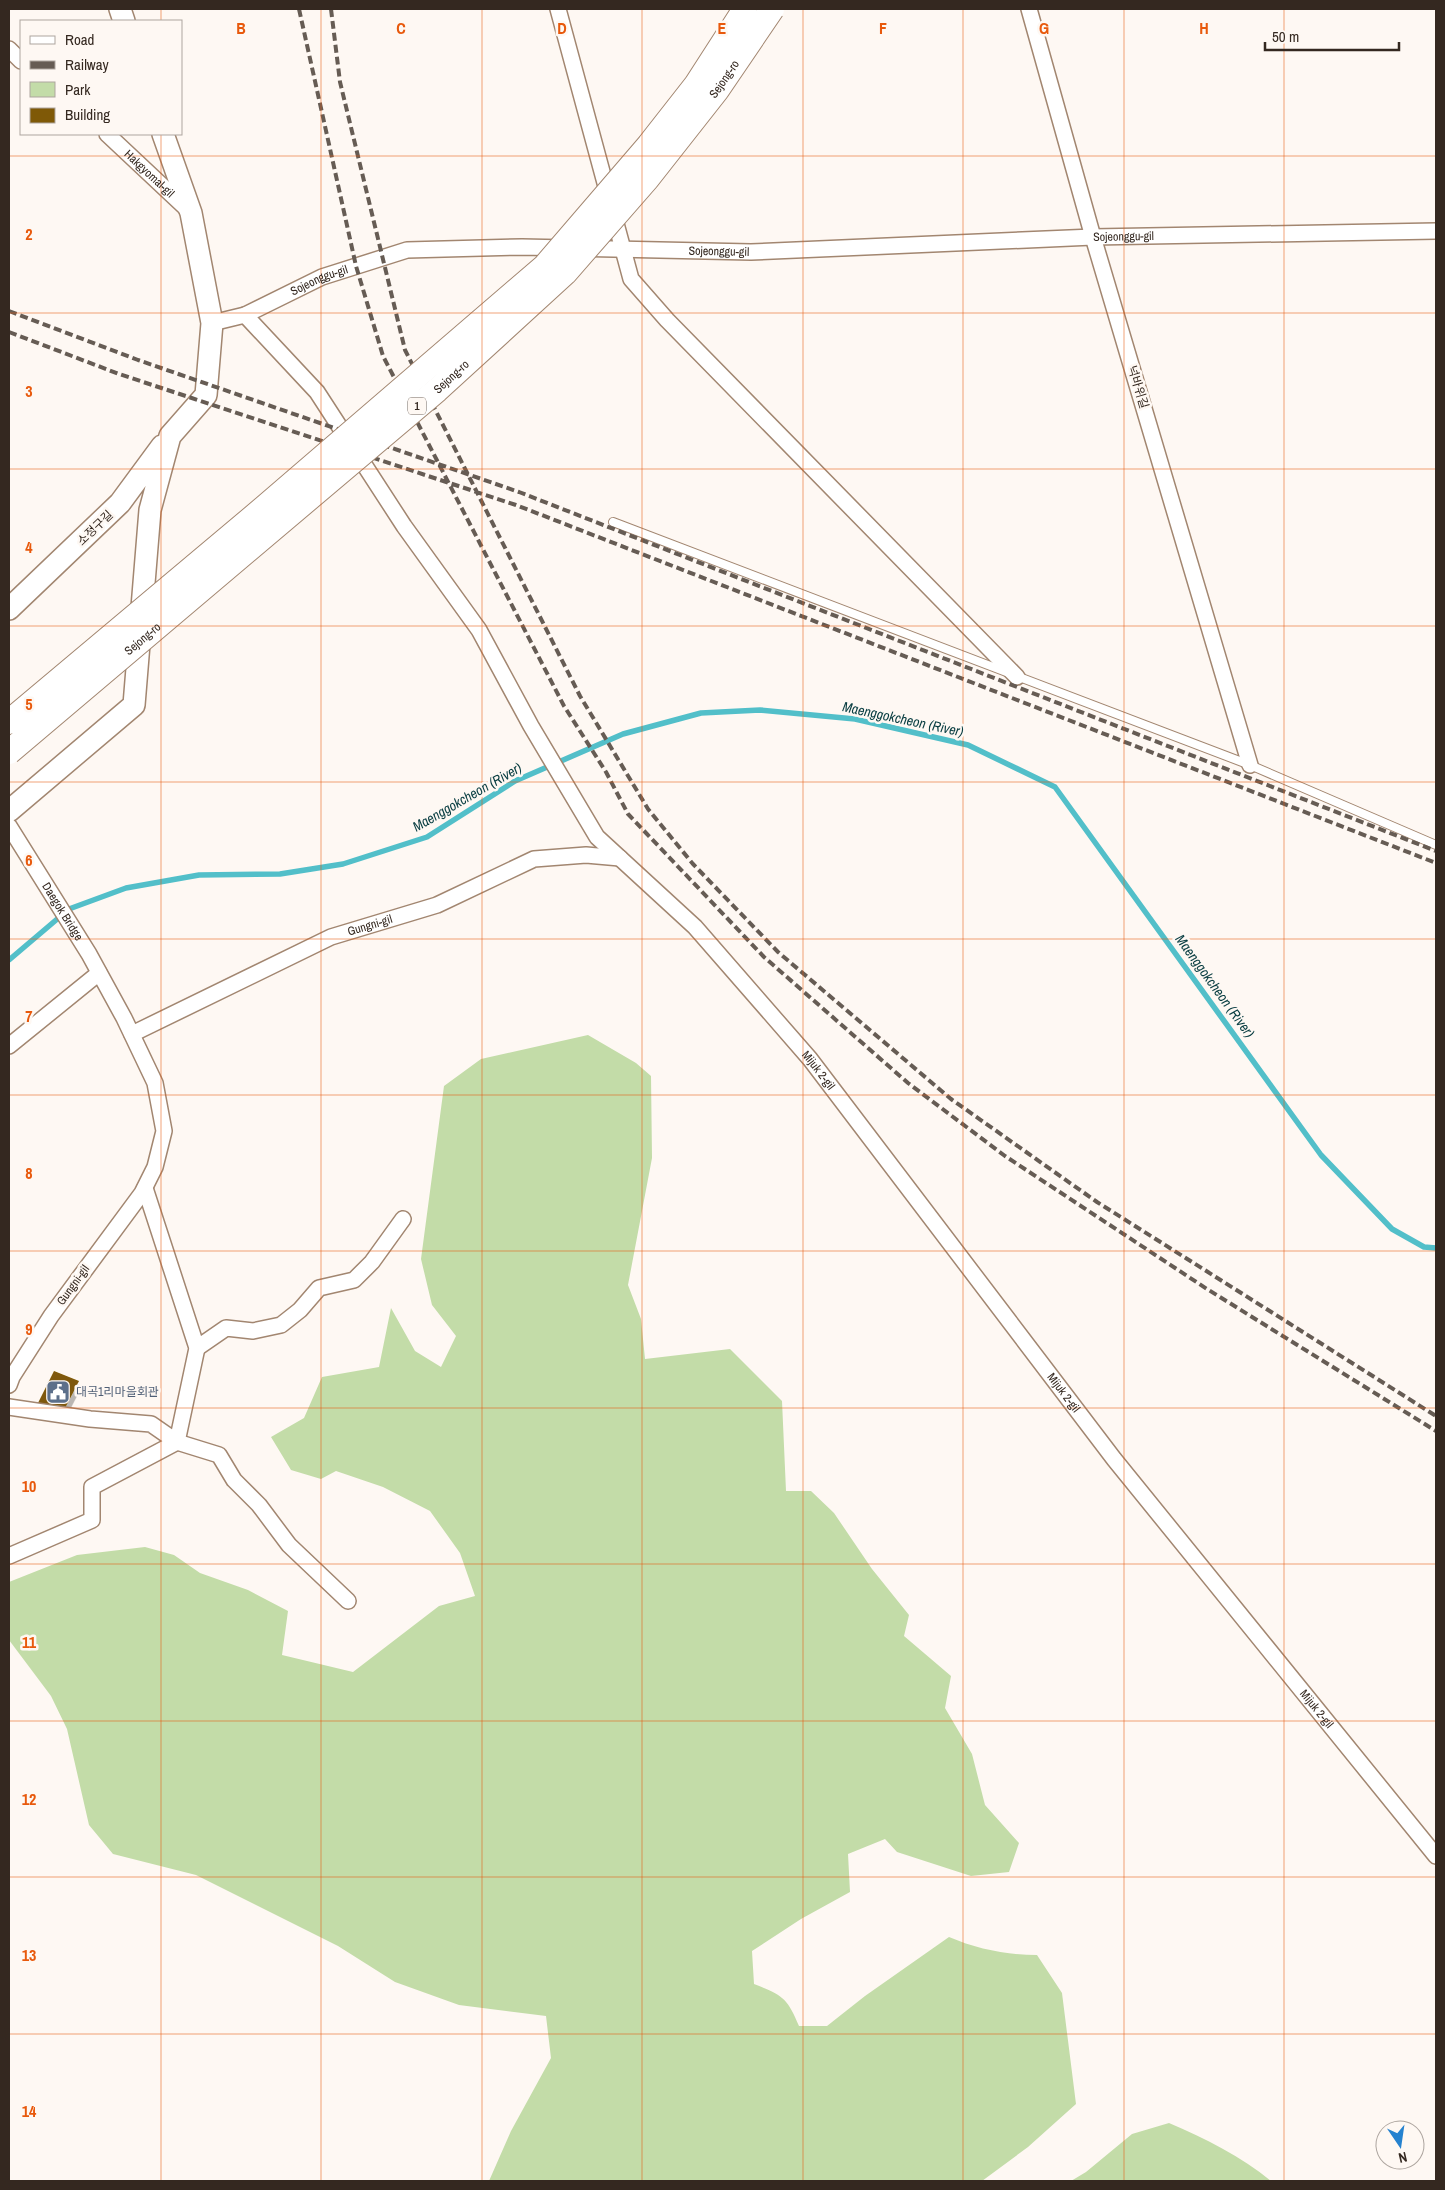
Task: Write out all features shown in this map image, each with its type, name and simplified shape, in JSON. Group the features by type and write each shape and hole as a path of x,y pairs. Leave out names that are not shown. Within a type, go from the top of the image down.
{"main road":[{"name":"Sejong-ro","path":"9,722 252,518 545,266 649,145 684,100 745,9"},
{"name":"Sejong-ro","path":"9,752 436,390 565,273 647,179 717,90 772,9"}],"street":[{"path":"558,9 632,279 667,320 1017,677"},
{"name":"넉바위길","path":"1029,9 1093,237 1250,765"},
{"path":"9,49 20,61"},
{"name":"Hakgyomal-gil","path":"108,135 191,213"},
{"path":"163,135 191,213 212,323"},
{"name":"Sojeonggu-gil","path":"212,323 245,315 322,277 407,250 522,247 750,252 1093,237 1436,231"},
{"name":"Mijuk 2-gil","path":"245,315 317,392 404,526 479,630 531,726 597,837 695,927 810,1059 1114,1459 1436,1856"},
{"name":"소정구길","path":"9,610 120,503 170,436 206,396 212,323"},
{"path":"9,811 134,705 150,510 170,436"},
{"name":"Daegok Bridge","path":"9,826 89,954"},
{"name":"Gungni-gil","path":"132,1034 331,937 437,905 534,859 586,855 620,858"},
{"name":"Gungni-gil","path":"9,1385 12,1377 51,1316 145,1188 155,1167 164,1131 155,1083 132,1034 89,954"},
{"path":"9,1046 99,973"},
{"path":"145,1188 197,1348 177,1442"},
{"path":"197,1348 226,1328 253,1331 281,1325 300,1310 319,1288 354,1280 372,1262 403,1219"},
{"path":"9,1407 90,1419 151,1424 177,1442 219,1454 234,1480 258,1505 289,1545 348,1601"},
{"path":"9,1556 92,1520 92,1487 177,1442"}],"lane":[{"path":"613,522 1250,765 1436,845"}],"green space":[{"path":"588,1035 636,1063 651,1076 652,1158 628,1285 641,1319 645,1359 730,1349 782,1401 786,1491 811,1491 834,1513 872,1569 909,1615 904,1636 951,1676 945,1708 972,1754 985,1805 1019,1843 1009,1872 971,1876 897,1852 885,1839 848,1854 850,1892 801,1919 752,1951 754,1984 782,1998 791,2009 799,2026 827,2026 865,1996 949,1937 970,1945 992,1950 1037,1955 1062,1993 1076,2104 1028,2147 982,2181 489,2181 511,2131 551,2058 546,2016 459,2005 395,1982 338,1946 196,1875 113,1854 89,1825 67,1729 51,1696 9,1640 9,1582 77,1555 145,1547 174,1555 200,1573 248,1590 288,1611 282,1655 353,1672 439,1606 475,1596 460,1553 430,1511 383,1487 336,1471 321,1479 291,1470 271,1437 304,1418 322,1377 379,1367 391,1308 415,1351 441,1367 456,1336 432,1305 421,1259 444,1086 481,1059"},
{"path":"1169,2123 1223,2149 1271,2181 1071,2181 1086,2172 1132,2134"}],"building":[{"name":"대곡1리마을회관","path":"54,1371 79,1381 63,1412 38,1403"}],"waterway":[{"name":"Maenggokcheon (River)","path":"9,960 69,909 126,888 199,875 280,874 343,864 427,837 515,781 623,734 701,713 760,710 855,719 968,745 1055,787 1321,1155 1392,1229 1424,1247 1436,1248"}],"railway":[{"path":"299,9 356,266 383,356 564,706 606,772 628,814 764,957 908,1083 1005,1156 1207,1289 1436,1431"},
{"path":"331,9 340,82 405,350 580,696 648,809 693,864 778,952 951,1099 1097,1202 1436,1416"},
{"path":"9,311 138,360 519,492 1436,851"},
{"path":"9,332 119,374 516,505 1436,863"}],"place":[{"name":"대곡1리마을회관","path":"58,1392"}]}
